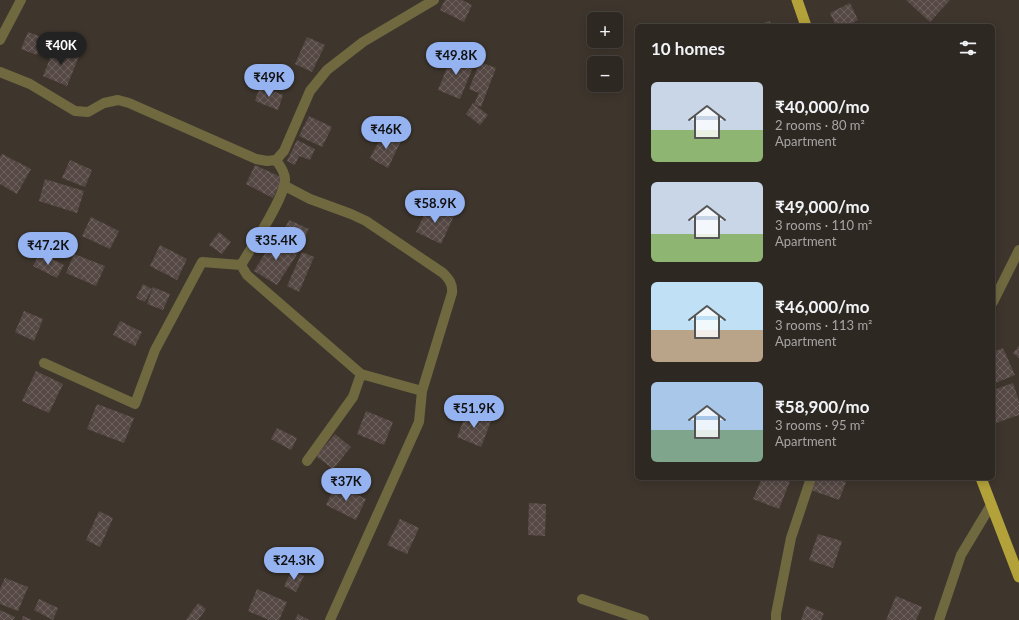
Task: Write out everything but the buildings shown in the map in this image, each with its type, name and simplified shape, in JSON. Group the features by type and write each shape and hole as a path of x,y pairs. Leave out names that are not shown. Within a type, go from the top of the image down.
{"highway":[{"path":"797,0 805,24"},
{"path":"981,480 1019,577"}],"street":[{"path":"0,40 21,0"},
{"path":"0,72 30,84 75,111 88,112 104,103 118,100 130,102 249,156 267,161 276,160 284,151 310,91 327,70 363,42 434,0"},
{"path":"241,266 279,200 285,186 285,178 276,160"},
{"path":"285,186 310,199 366,221 443,273 449,279 453,288 422,391 419,422 330,620"},
{"path":"995,298 1019,250"},
{"path":"44,363 135,404 155,350 202,262 241,266"},
{"path":"241,266 247,275 361,374 422,391"},
{"path":"307,461 353,397 361,374"},
{"path":"776,620 791,538 810,480"},
{"path":"939,620 961,555 991,505"},
{"path":"582,599 644,620"}]}
